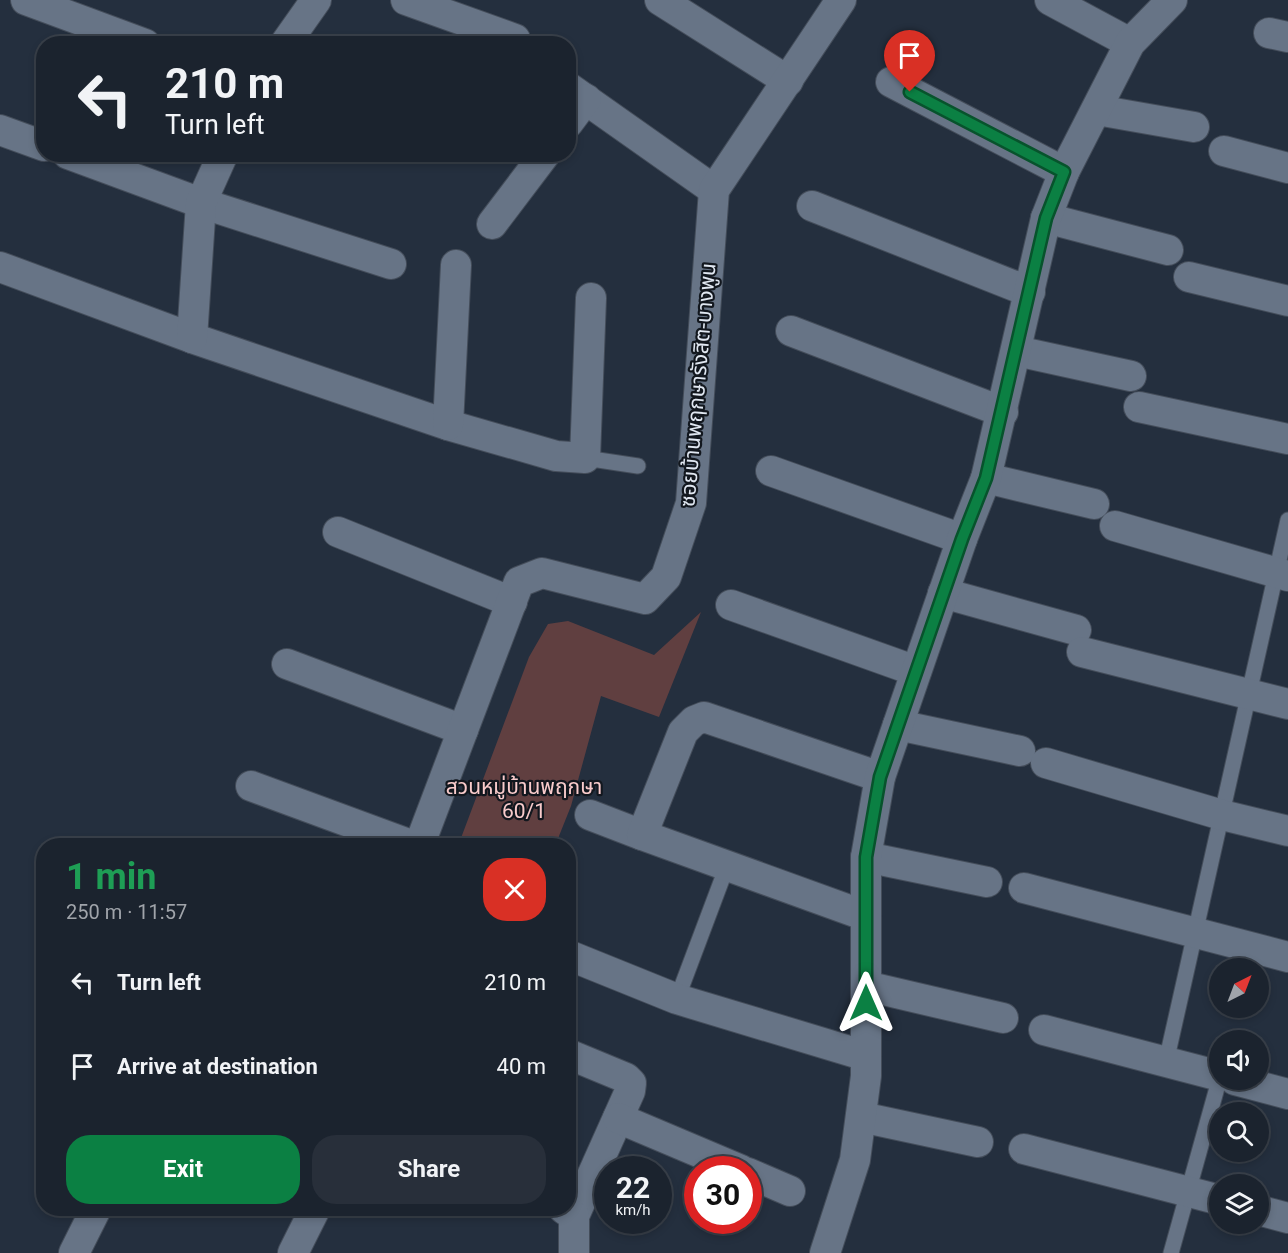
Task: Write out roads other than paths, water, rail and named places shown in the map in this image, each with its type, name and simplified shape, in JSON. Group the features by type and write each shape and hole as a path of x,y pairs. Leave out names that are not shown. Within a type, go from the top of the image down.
{"street":[{"path":"26,0 123,36"},
{"path":"291,36 316,0"},
{"path":"406,0 507,36"},
{"path":"660,0 788,81"},
{"name":"ซอยบ้านพฤกษารังสิต-บางพูน","path":"422,838 519,582 542,573 645,599 666,577 691,503 714,190 841,0"},
{"path":"1050,0 1130,43"},
{"path":"825,1253 855,1160 861,1117 866,1056 866,857 880,777 962,539 986,478 1046,218 1064,172 1130,43 1172,0"},
{"path":"891,82 1064,172"},
{"path":"576,104 714,190"},
{"path":"1097,110 1194,127"},
{"path":"0,130 36,143"},
{"path":"1224,151 1288,168"},
{"path":"90,162 201,203 391,264"},
{"path":"192,338 201,203 219,162"},
{"path":"492,224 538,162"},
{"path":"812,206 1030,292"},
{"path":"1046,218 1168,250"},
{"path":"448,425 456,265"},
{"path":"0,267 192,338 448,425 556,456 585,458 591,298"},
{"path":"1189,277 1288,302"},
{"path":"791,331 1003,412"},
{"path":"1016,351 1131,376"},
{"path":"1139,407 1288,439"},
{"path":"771,471 962,539"},
{"path":"986,478 1094,504"},
{"path":"1115,526 1282,574"},
{"path":"338,532 512,602"},
{"path":"944,593 1079,641 1288,704"},
{"path":"731,605 916,671"},
{"path":"287,664 463,730"},
{"path":"642,835 683,732 694,721 704,717 880,777"},
{"path":"898,724 1033,757 1222,814 1288,831"},
{"path":"251,786 392,838"},
{"path":"590,815 866,916"},
{"path":"866,857 987,882"},
{"path":"1024,888 1288,957"},
{"path":"576,958 677,999 866,1056"},
{"path":"866,986 1003,1018"},
{"path":"1044,1030 1209,1073"},
{"path":"576,1057 626,1078 631,1083 618,1118 576,1199"},
{"path":"1269,1089 1288,1094"},
{"path":"861,1117 978,1142"},
{"path":"618,1118 708,1156"},
{"path":"1024,1149 1209,1197"},
{"path":"762,1179 790,1191"},
{"path":"1269,1213 1288,1218"},
{"path":"74,1253 92,1216"},
{"path":"293,1253 312,1216"},
{"path":"569,1216 574,1253"}],"lane":[{"path":"585,458 638,466"},
{"path":"1166,1062 1249,694 1282,574 1288,520"},
{"path":"677,999 727,866"},
{"path":"1171,1253 1216,1090"}],"park label":[{"name":"สวนหมู่บ้านพฤกษา 60/1","path":"524,799"}]}
